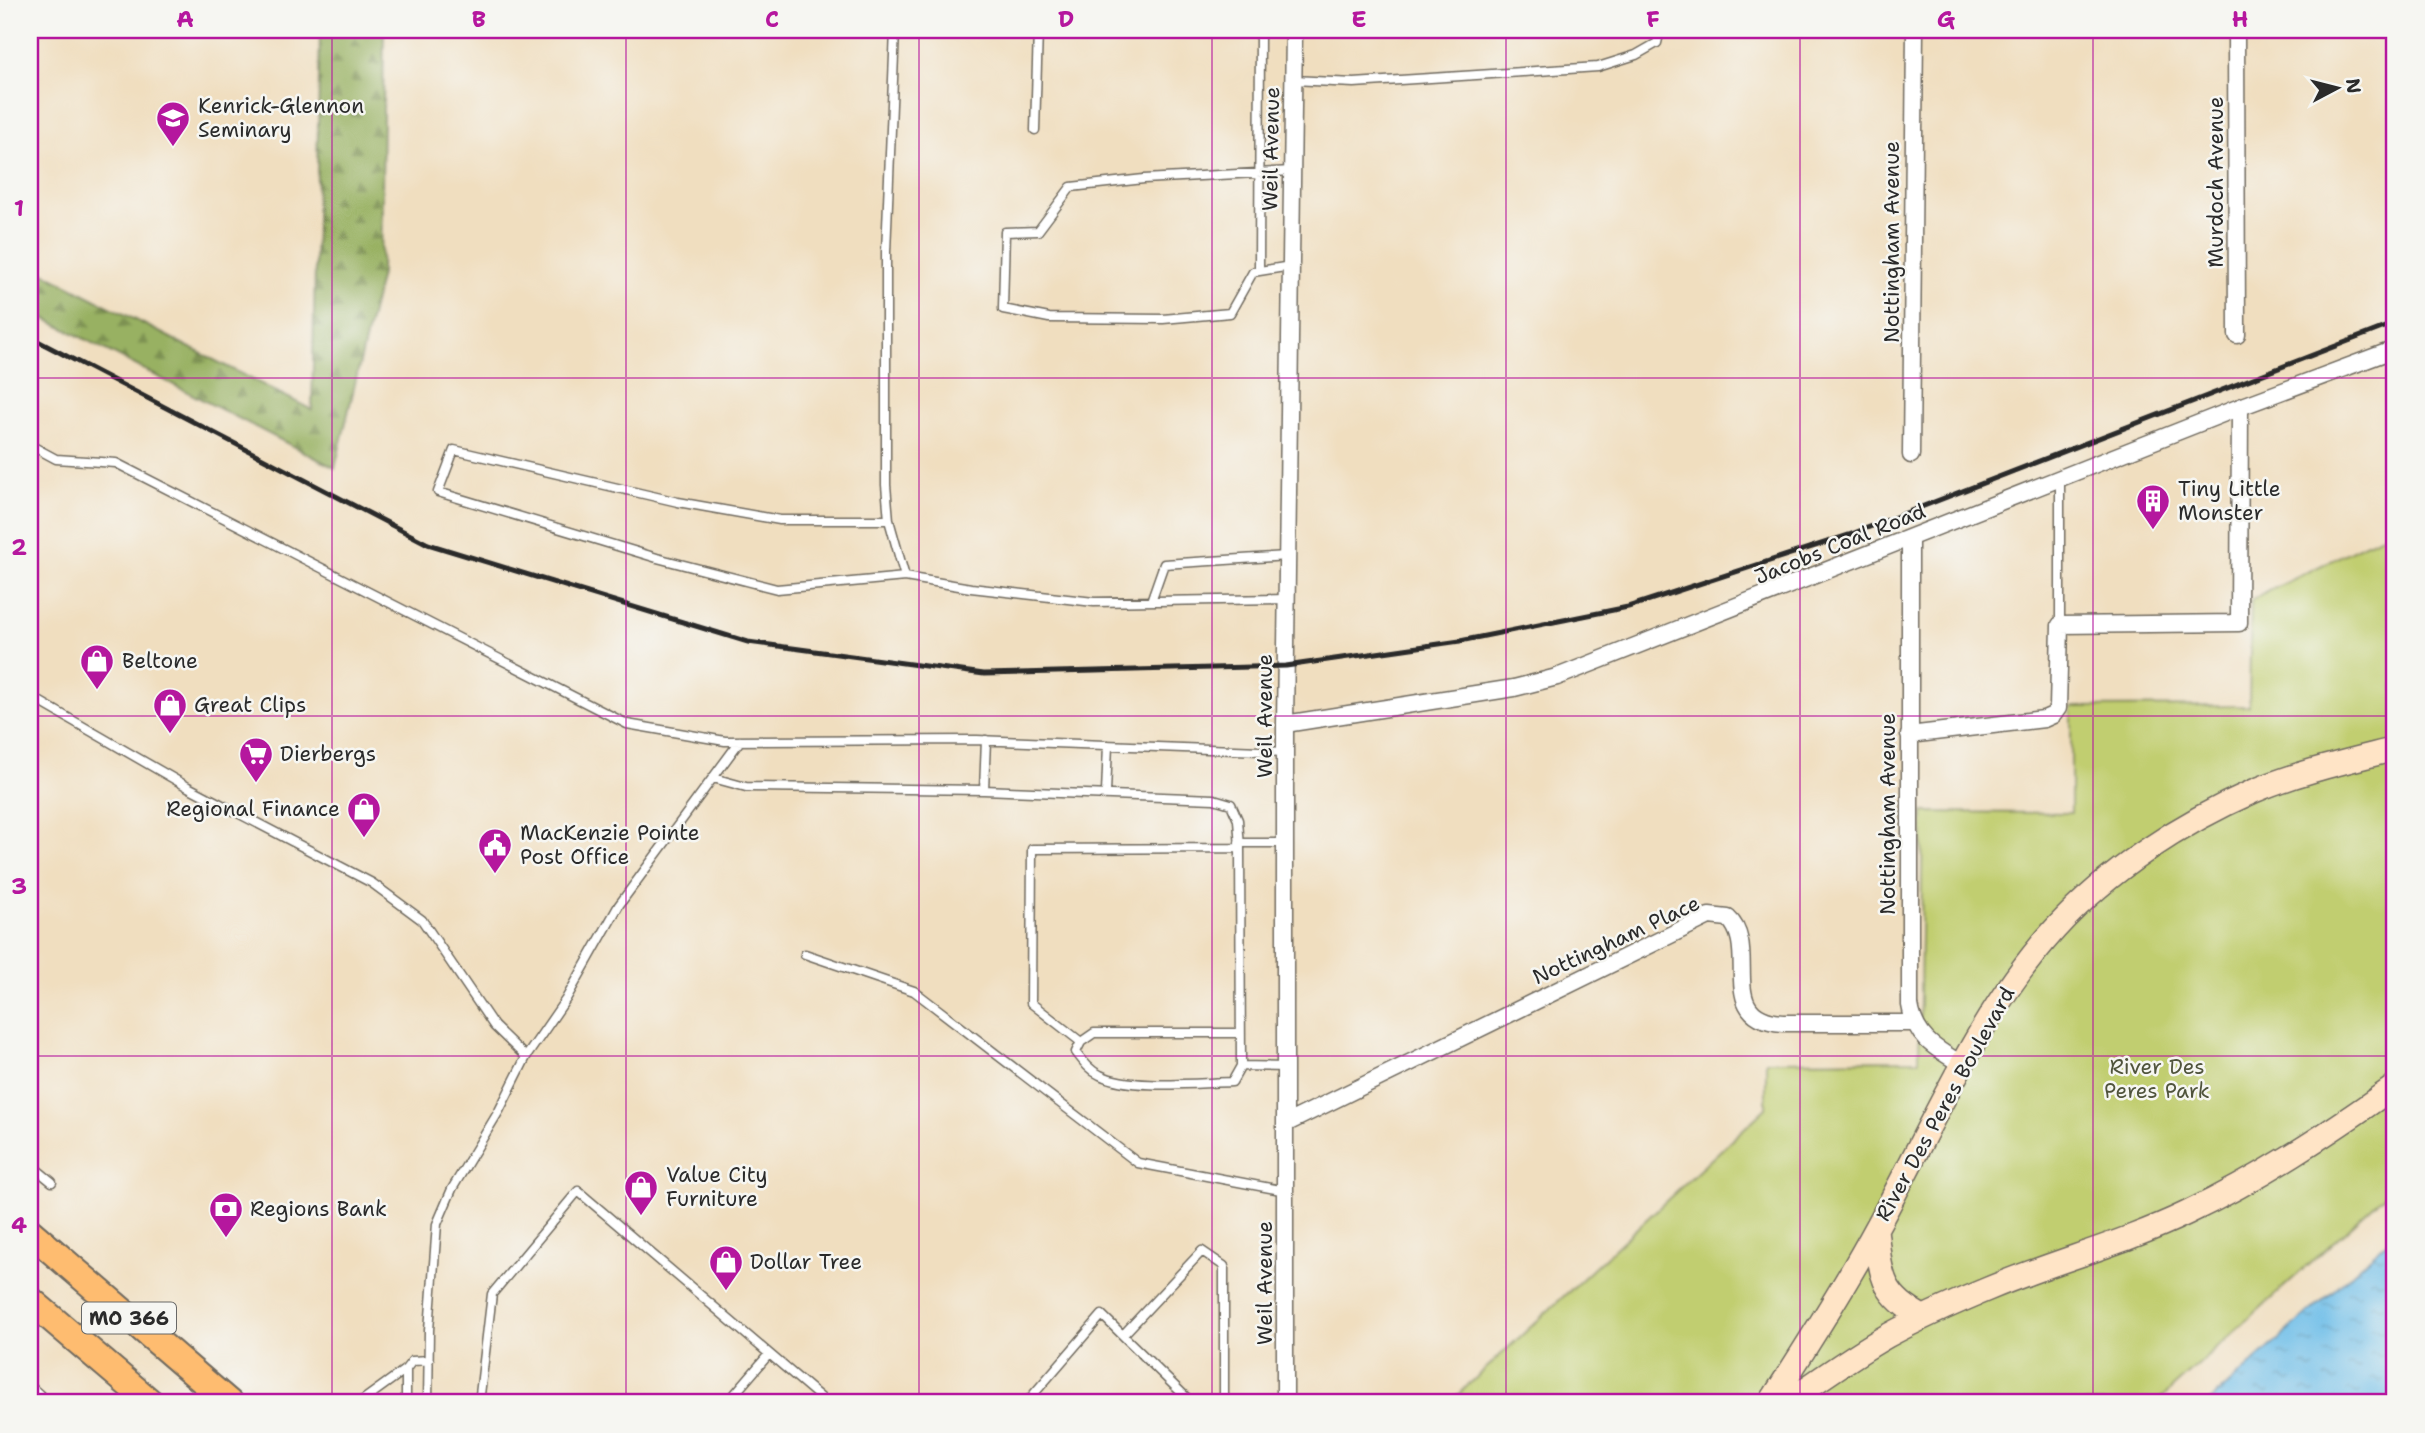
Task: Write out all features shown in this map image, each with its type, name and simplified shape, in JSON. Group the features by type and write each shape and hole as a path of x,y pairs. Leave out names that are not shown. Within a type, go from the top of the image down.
{"main road":[{"name":"River Des Peres Boulevard","path":"1770,1403 1876,1229 1963,1065 2007,990 2056,928 2097,890 2157,844 2206,814 2255,791 2336,764 2395,749"},
{"path":"1785,1403 1854,1356 1923,1317 1992,1287 2091,1252 2185,1214 2278,1165 2395,1086"},
{"path":"1876,1229 1879,1258 1892,1295 1904,1307 1923,1317"},
{"name":"MO 366","path":"30,1233 229,1403"},
{"name":"MO 366","path":"30,1300 151,1403"}],"street":[{"name":"Weil Avenue","path":"1285,1403 1285,724 1294,30"},
{"name":"Nottingham Avenue","path":"1911,455 1914,30"},
{"name":"Murdoch Avenue","path":"2236,30 2237,335"},
{"name":"Jacobs Coal Road","path":"1285,724 1514,688 1557,677 2240,407 2395,349"},
{"path":"1909,735 2044,719 2053,715 2058,708 2060,625 2239,623 2240,407"},
{"name":"Nottingham Avenue","path":"1910,539 1909,989 1913,1023"},
{"name":"Nottingham Place","path":"1287,1123 1709,916 1728,918 1735,927 1739,939 1744,998 1760,1018 1783,1023 1913,1023"},
{"path":"1913,1023 1917,1031 1940,1051 1963,1065"}],"lane":[{"path":"895,30 886,252 886,485 889,520 905,577"},
{"path":"1035,130 1038,30"},
{"path":"1259,271 1260,30"},
{"path":"1293,80 1354,83 1598,67 1636,55 1657,43 1660,30"},
{"path":"1291,266 1253,272 1230,313 1163,318 1049,318 1003,309 1006,232 1038,231 1071,187 1155,178 1292,171"},
{"path":"30,445 56,459 117,463 627,724 725,741 986,740 1285,752"},
{"path":"889,520 780,520 678,502 454,450 438,492 657,558 778,589 905,577 971,588 1094,602 1286,598"},
{"path":"2060,480 2060,625"},
{"path":"1151,601 1164,564 1287,556"},
{"path":"30,696 188,787 372,883 422,920 495,1026 526,1057"},
{"path":"984,790 986,740"},
{"path":"428,1403 437,1224 452,1189 499,1111 526,1057 566,999 620,905 740,741"},
{"path":"1106,793 1108,745"},
{"path":"713,778 746,787 1106,793 1214,799 1230,804 1238,820 1241,1066 1232,1082 1124,1083 1099,1075 1085,1064 1076,1052 1081,1042 1094,1033 1240,1033"},
{"path":"1081,1042 1031,1003 1032,849 1286,843"},
{"path":"805,954 914,991 1138,1163 1286,1191"},
{"path":"1241,1066 1286,1067"},
{"path":"30,1164 52,1182"},
{"path":"479,1403 492,1294 578,1191 827,1403"},
{"path":"1123,1335 1202,1251 1224,1266 1224,1403"},
{"path":"1026,1403 1102,1315 1192,1403"},
{"path":"727,1403 769,1354"},
{"path":"359,1403 412,1362 429,1360"},
{"path":"406,1369 406,1403"},
{"path":"30,1387 49,1403"}],"green space":[{"path":"320,30 384,30 381,274 335,468 30,311 30,266 312,410"},
{"name":"River Des Peres Park","path":"2395,529 2395,1186 2156,1403 1449,1403 1766,1108 1766,1061 1919,1060 1923,812 2071,813 2071,707 2249,706 2251,600"}],"water":[{"path":"2395,1235 2395,1403 2208,1403 2393,1237"}],"railway":[{"path":"30,337 428,544 748,642 984,674 1286,666 1460,641 1628,607 1849,535 2395,323"}],"place":[{"name":"Kenrick-Glennon Seminary","path":"173,148"},
{"name":"Tiny Little Monster","path":"2153,531"},
{"name":"Beltone","path":"97,691"},
{"name":"Great Clips","path":"170,735"},
{"name":"Dierbergs","path":"256,784"},
{"name":"Regional Finance","path":"364,839"},
{"name":"MacKenzie Pointe Post Office","path":"495,875"},
{"name":"Value City Furniture","path":"641,1217"},
{"name":"Regions Bank","path":"226,1239"},
{"name":"Dollar Tree","path":"726,1292"}]}
